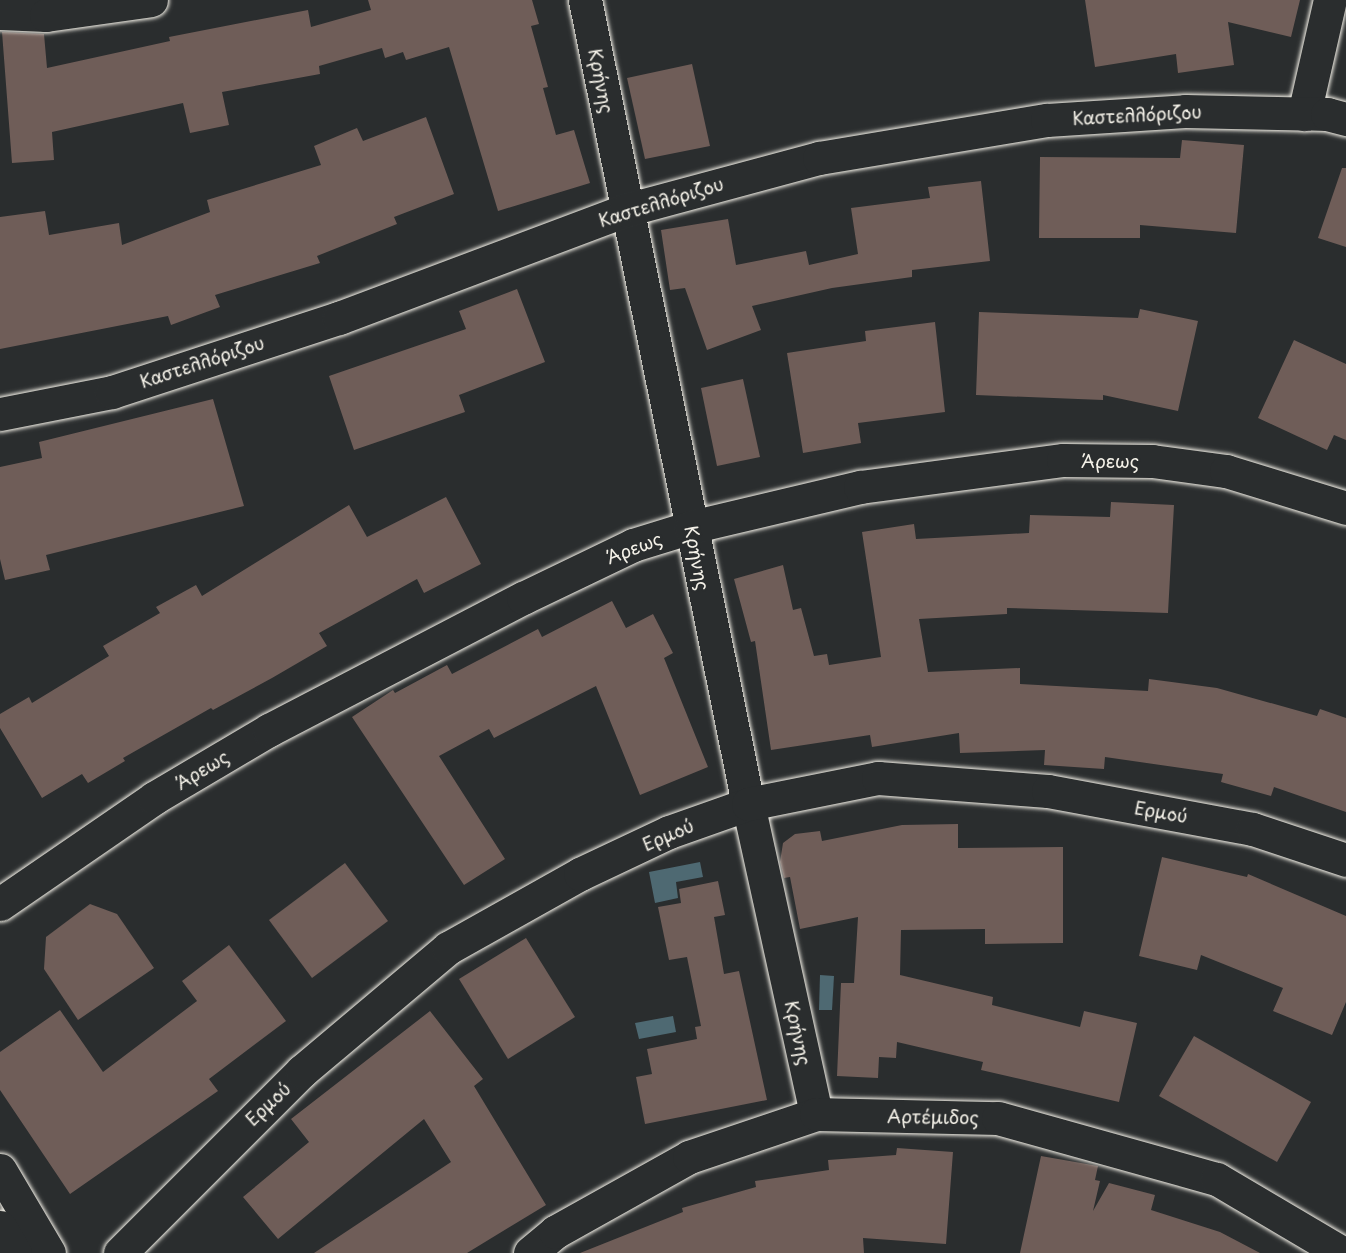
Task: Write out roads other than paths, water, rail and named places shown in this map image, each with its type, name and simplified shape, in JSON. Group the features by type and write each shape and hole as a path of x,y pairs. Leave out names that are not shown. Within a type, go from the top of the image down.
{"street":[{"path":"0,13 46,15 151,0"},
{"name":"Κρήνης","path":"585,0 747,804 816,1114"},
{"path":"1304,114 1330,0"},
{"name":"Καστελλόριζου","path":"0,414 112,392 339,318 626,210 819,158 1047,120 1185,111 1304,114 1346,118"},
{"name":"Άρεως","path":"0,904 154,798 269,730 533,593 633,545 691,527 860,487 1063,460 1152,461 1226,471 1346,508"},
{"name":"Ερμού","path":"120,1253 302,1071 448,948 580,874 669,832 747,804 878,778 1048,791 1253,829 1346,860"},
{"name":"Αρτέμιδος","path":"530,1253 555,1232 689,1156 816,1114 998,1118 1217,1179 1342,1253"},
{"path":"3,1183 49,1253"},
{"path":"0,1227 15,1253"}],"water":[{"path":"700,862 703,877 676,882 678,898 655,903 649,872"},
{"path":"820,975 834,976 832,1010 819,1010"},
{"path":"673,1016 676,1032 639,1039 635,1023"}]}
